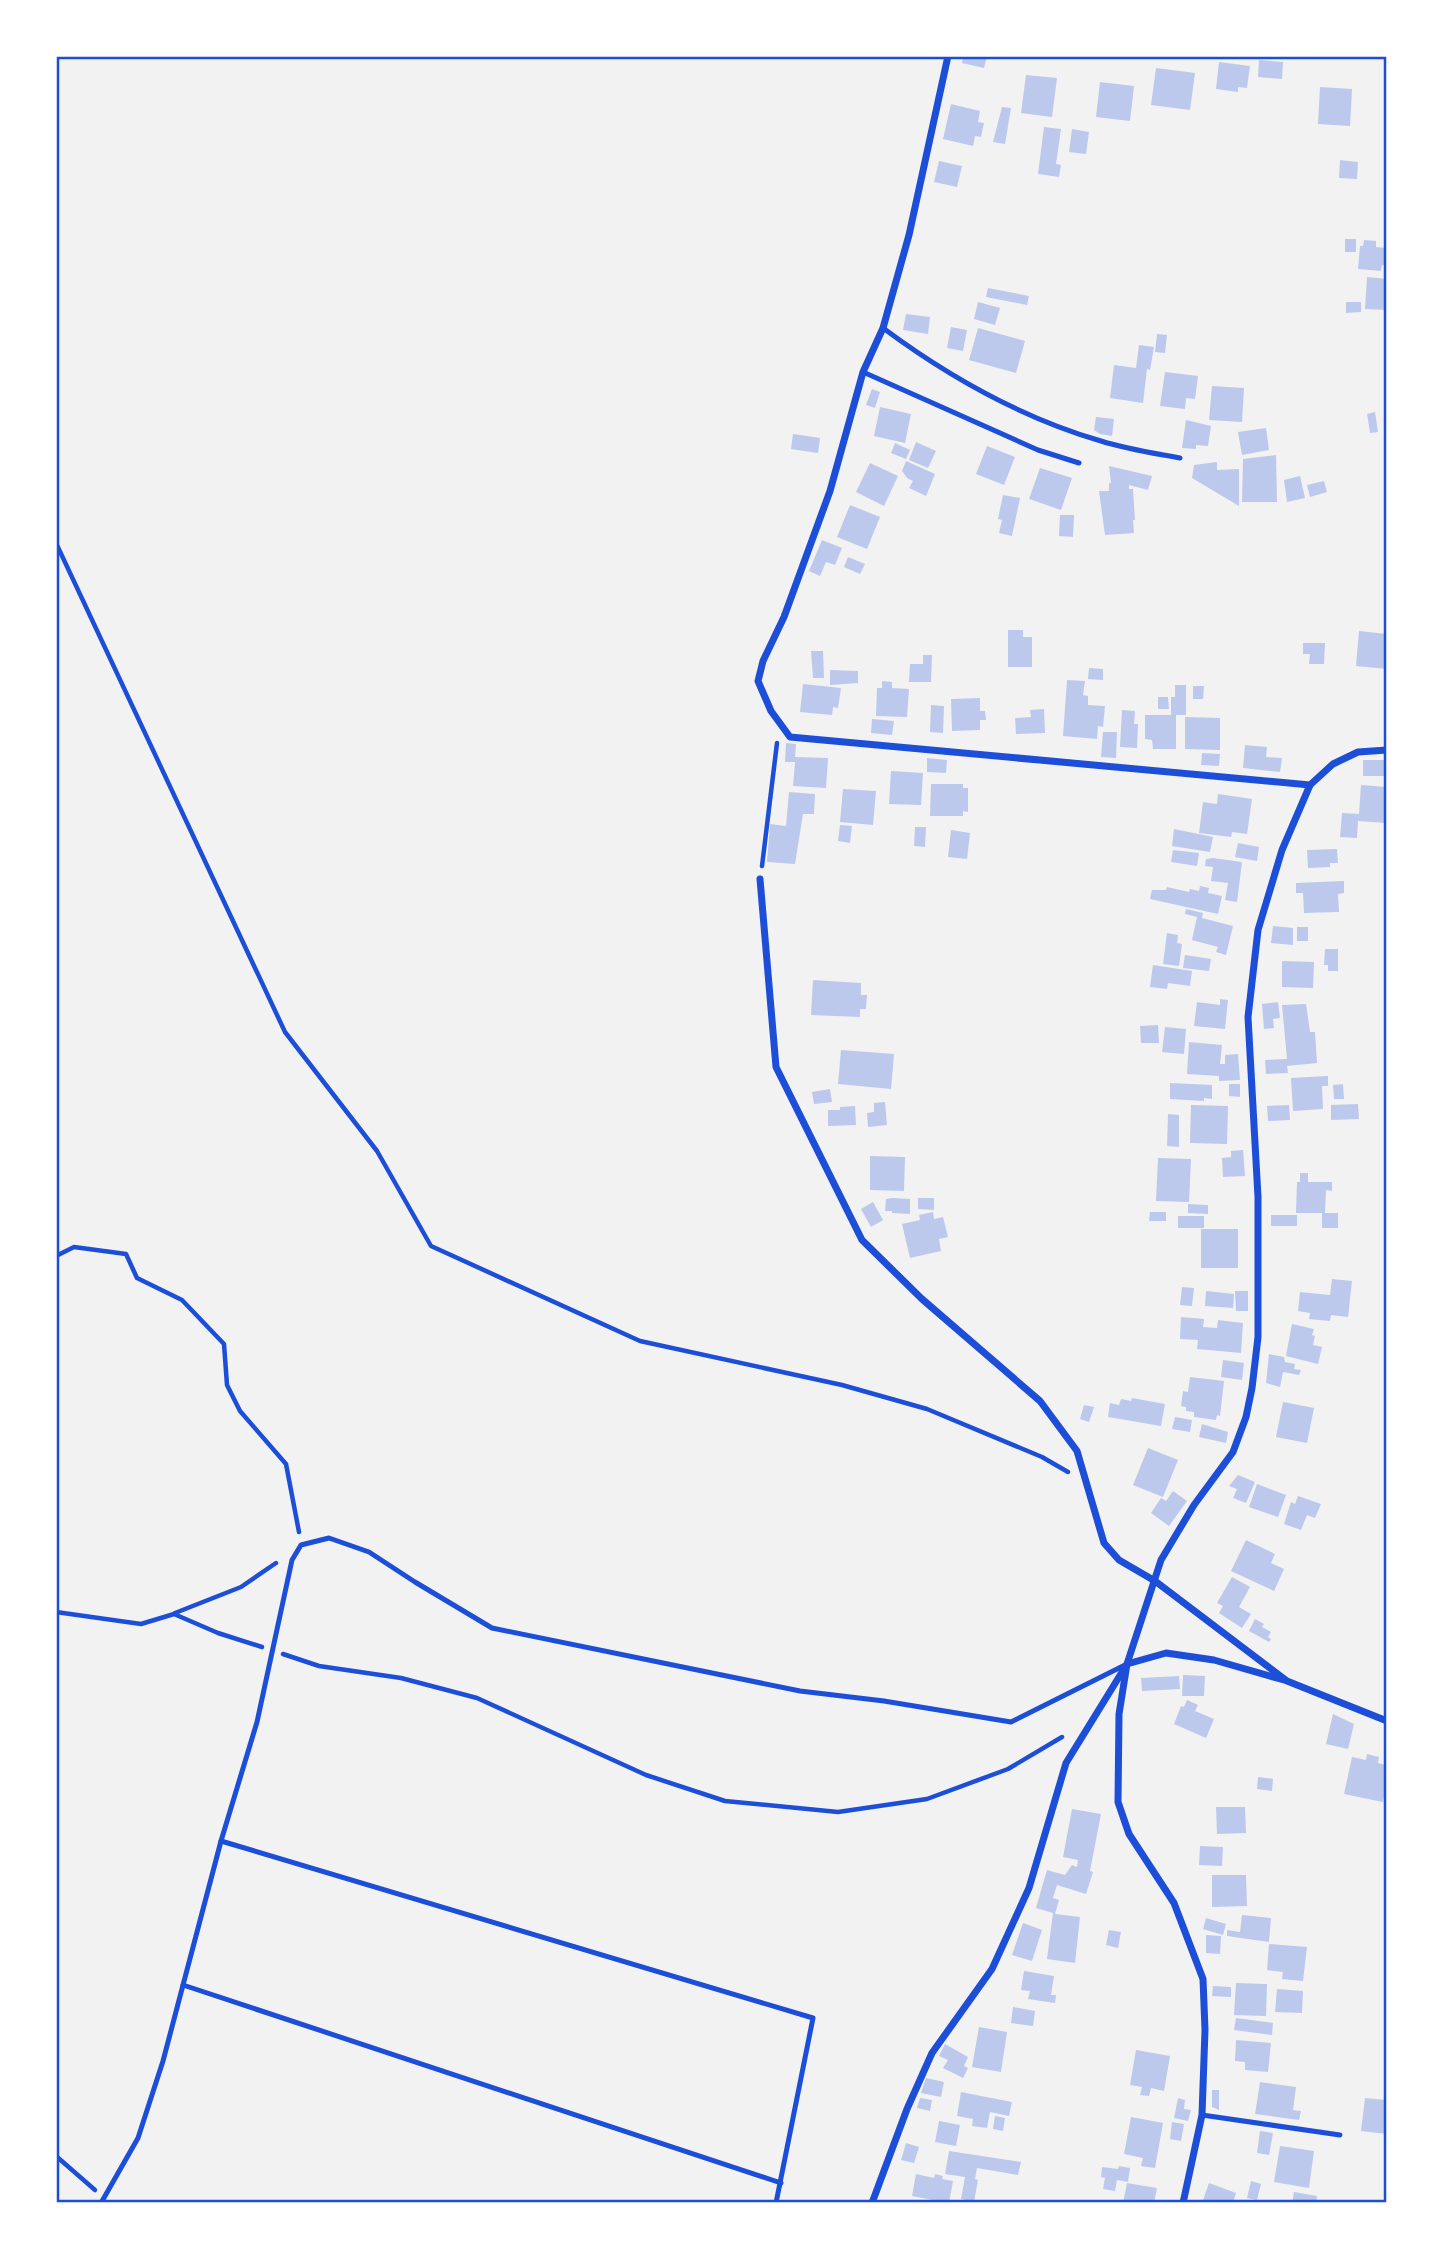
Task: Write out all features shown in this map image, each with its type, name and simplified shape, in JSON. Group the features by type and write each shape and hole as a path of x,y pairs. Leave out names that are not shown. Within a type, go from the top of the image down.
{"street":[{"path":"947,56 909,235 883,328 863,372 830,491 784,617 763,661 758,681 771,711 790,737 1310,785"},
{"path":"1183,2203 1202,2115 1205,2031 1203,1979 1174,1903 1129,1834 1118,1802 1119,1714 1127,1664 1161,1560 1194,1505 1233,1452 1246,1417 1252,1388 1258,1337 1258,1198 1248,1017 1258,930 1282,850 1310,785 1333,764 1358,752 1387,750"},
{"path":"760,879 776,1067 862,1240 922,1299 1040,1401 1077,1451 1104,1543 1119,1560 1155,1581 1287,1681"},
{"path":"873,2203 907,2109 932,2053 992,1969 1029,1888 1066,1763 1127,1664 1166,1653 1214,1660 1287,1681 1387,1721"}],"lane":[{"path":"883,328 916,352 982,392 1038,418 1101,442 1180,458"},
{"path":"863,372 1038,450 1079,463"},
{"path":"104,2202 138,2138 163,2061 221,1841 257,1722 292,1560 301,1545 330,1538 369,1552 492,1628 787,1688 1011,1722 1127,1664"},
{"path":"221,1841 813,2018 776,2203"},
{"path":"183,1985 781,2183"},
{"path":"1202,2115 1340,2135"}],"path":[{"path":"56,543 285,1032 377,1151 431,1246 640,1341 842,1385 927,1409 1042,1457 1068,1471 1074,1480"},
{"path":"760,879 778,741 790,737"},
{"path":"56,1256 74,1247 126,1254 137,1278 182,1300 224,1344 227,1385 240,1411 286,1464 301,1545 242,1587 141,1624 56,1612"},
{"path":"174,1614 218,1633 319,1666 401,1678 477,1698 646,1775 725,1801 838,1812 927,1798 1008,1769 1093,1719"},
{"path":"56,2156 82,2177 104,2202"}],"building":[{"path":"963,56 987,56 984,68 962,63"},
{"path":"1259,60 1283,62 1282,79 1258,77"},
{"path":"1219,62 1250,66 1247,88 1238,87 1238,92 1216,89"},
{"path":"1156,68 1195,73 1190,110 1151,105"},
{"path":"1026,75 1057,78 1052,117 1021,113"},
{"path":"1100,82 1134,86 1130,121 1096,117"},
{"path":"1320,87 1352,89 1350,126 1318,124"},
{"path":"951,104 980,111 978,122 984,123 981,137 975,136 973,146 943,139"},
{"path":"1002,107 1011,108 1005,144 993,142"},
{"path":"1044,127 1061,129 1056,164 1061,165 1059,177 1038,174"},
{"path":"1072,129 1089,132 1086,154 1069,152"},
{"path":"1340,160 1358,162 1357,179 1339,178"},
{"path":"939,161 962,166 957,187 934,182"},
{"path":"1345,239 1356,239 1356,252 1345,252"},
{"path":"1364,240 1376,241 1376,247 1387,248 1387,266 1382,265 1381,271 1358,269 1360,246 1363,246"},
{"path":"1367,277 1387,279 1387,310 1365,309"},
{"path":"988,288 1029,296 1027,305 986,297"},
{"path":"978,302 1000,308 995,325 974,319"},
{"path":"1346,302 1361,302 1361,312 1346,313"},
{"path":"906,314 930,317 928,334 903,330"},
{"path":"951,327 967,330 963,351 947,348"},
{"path":"978,328 1025,341 1016,373 969,360"},
{"path":"1157,334 1167,335 1165,353 1155,352"},
{"path":"1139,345 1154,347 1150,370 1147,369 1143,403 1110,398 1114,365 1136,368"},
{"path":"1165,372 1198,376 1195,399 1186,398 1185,409 1160,406"},
{"path":"1212,386 1244,388 1242,422 1209,420"},
{"path":"872,389 880,392 875,408 866,405"},
{"path":"880,407 911,414 905,443 874,436"},
{"path":"1375,412 1378,432 1370,433 1367,414"},
{"path":"1096,417 1114,419 1112,436 1094,430"},
{"path":"1186,420 1211,426 1208,446 1182,448"},
{"path":"1266,428 1269,450 1242,455 1238,432"},
{"path":"793,434 820,438 818,453 791,449"},
{"path":"916,442 936,451 928,468 909,460"},
{"path":"895,443 910,450 906,459 891,453"},
{"path":"987,446 1015,457 1004,485 976,474"},
{"path":"1276,455 1277,502 1242,502 1243,459"},
{"path":"906,461 935,474 926,496 909,488 913,481 902,471"},
{"path":"1217,462 1217,470 1239,469 1239,506 1192,478 1194,465"},
{"path":"870,463 898,476 884,506 856,492"},
{"path":"1109,466 1152,476 1148,490 1129,485 1129,489 1133,489 1134,533 1105,535 1099,491 1109,491"},
{"path":"1040,468 1072,478 1061,510 1029,499"},
{"path":"1300,476 1305,498 1287,502 1284,480"},
{"path":"1324,481 1327,492 1310,497 1307,485"},
{"path":"1003,495 1020,498 1012,536 999,533 1002,520 998,519"},
{"path":"850,505 880,517 867,549 837,537"},
{"path":"1060,515 1074,515 1073,537 1059,536"},
{"path":"822,540 842,548 835,565 826,562 820,576 809,571"},
{"path":"848,557 865,564 860,574 844,567"},
{"path":"1008,630 1023,630 1023,637 1032,637 1032,667 1008,667"},
{"path":"1359,631 1387,634 1387,669 1356,666"},
{"path":"1303,643 1325,643 1324,664 1309,664 1310,654 1303,654"},
{"path":"811,651 823,651 824,678 813,678"},
{"path":"923,655 932,655 931,682 909,682 910,664 923,664"},
{"path":"1089,668 1103,669 1103,680 1088,679"},
{"path":"830,670 858,671 858,683 830,685"},
{"path":"1067,680 1085,681 1083,695 1088,696 1088,705 1105,706 1103,727 1098,726 1097,739 1063,736"},
{"path":"882,681 892,682 892,688 909,689 907,717 876,716 877,688 882,688"},
{"path":"803,684 841,688 838,708 833,707 832,715 800,712"},
{"path":"1175,685 1186,685 1186,715 1176,715 1176,749 1153,749 1152,740 1145,739 1145,715 1171,715 1171,697 1175,697"},
{"path":"1193,686 1204,686 1203,699 1193,699"},
{"path":"1158,697 1168,697 1169,709 1158,709"},
{"path":"980,698 980,711 985,711 986,720 980,720 980,730 952,731 951,699"},
{"path":"931,705 944,706 943,733 930,732"},
{"path":"1044,709 1045,733 1016,734 1015,718 1031,717 1030,710"},
{"path":"1122,710 1135,711 1134,724 1138,724 1137,748 1120,747"},
{"path":"1185,717 1220,718 1220,750 1185,749"},
{"path":"872,719 894,721 892,735 871,733"},
{"path":"1103,732 1117,732 1116,758 1101,757"},
{"path":"786,743 796,744 795,757 828,758 826,788 793,786 795,762 785,762"},
{"path":"1245,745 1267,747 1266,757 1282,758 1280,772 1243,768"},
{"path":"1202,753 1220,754 1219,766 1201,765"},
{"path":"927,758 947,760 946,773 927,772"},
{"path":"1363,760 1386,760 1386,776 1363,776"},
{"path":"891,771 923,773 921,805 889,804"},
{"path":"931,784 963,784 963,788 968,788 968,812 963,811 963,816 930,816"},
{"path":"1361,785 1387,787 1387,823 1358,821 1357,838 1340,837 1342,813 1359,814"},
{"path":"843,789 876,791 873,825 840,822"},
{"path":"789,792 815,794 814,814 803,814 795,864 767,862 770,824 786,826"},
{"path":"1218,794 1252,799 1247,834 1232,832 1231,837 1199,833 1203,802 1217,804"},
{"path":"840,825 852,826 850,843 838,841"},
{"path":"915,827 926,827 925,847 914,846"},
{"path":"1174,829 1213,837 1210,852 1172,846"},
{"path":"951,830 970,833 967,859 948,857"},
{"path":"1238,843 1259,847 1257,861 1235,857"},
{"path":"1337,849 1338,863 1330,863 1330,867 1308,868 1307,850"},
{"path":"1173,850 1199,853 1197,866 1171,862"},
{"path":"1206,859 1242,862 1237,902 1225,900 1228,883 1211,881 1213,867 1205,866"},
{"path":"1344,881 1344,893 1338,894 1339,912 1304,913 1303,893 1296,893 1296,883"},
{"path":"1200,886 1209,888 1208,893 1222,896 1218,914 1150,899 1152,890 1166,890 1167,887 1189,892 1190,889 1199,891"},
{"path":"1186,909 1203,913 1202,918 1233,926 1226,955 1216,952 1218,947 1192,940 1197,917 1185,914"},
{"path":"1273,926 1293,928 1293,945 1271,943"},
{"path":"1297,927 1308,927 1308,941 1297,941"},
{"path":"1167,933 1178,935 1177,943 1182,944 1179,966 1163,964"},
{"path":"1325,949 1338,949 1338,971 1328,971 1328,965 1324,965"},
{"path":"1185,955 1211,959 1209,971 1183,968"},
{"path":"1282,961 1314,962 1313,988 1282,987"},
{"path":"1153,965 1192,971 1190,986 1168,983 1167,989 1150,987"},
{"path":"813,980 861,983 861,995 867,995 866,1009 860,1009 860,1017 811,1015"},
{"path":"1220,999 1228,1000 1225,1029 1194,1026 1197,1002 1220,1005"},
{"path":"1278,1002 1280,1018 1273,1019 1274,1028 1264,1029 1262,1004"},
{"path":"1306,1004 1310,1032 1315,1032 1317,1063 1287,1066 1288,1073 1266,1074 1265,1060 1287,1059 1282,1005"},
{"path":"1158,1025 1159,1043 1141,1043 1140,1026"},
{"path":"1165,1027 1186,1029 1184,1054 1162,1052"},
{"path":"1189,1042 1222,1045 1220,1064 1225,1064 1225,1055 1238,1054 1240,1080 1219,1081 1219,1076 1187,1074"},
{"path":"841,1050 894,1054 891,1089 838,1084"},
{"path":"1328,1076 1328,1086 1322,1086 1323,1109 1293,1111 1291,1078"},
{"path":"1170,1083 1212,1085 1212,1099 1170,1099"},
{"path":"1229,1084 1240,1084 1240,1097 1229,1096"},
{"path":"1343,1084 1344,1099 1334,1099 1333,1085"},
{"path":"830,1089 832,1102 814,1104 812,1092"},
{"path":"885,1102 887,1125 868,1127 867,1113 874,1112 874,1103"},
{"path":"1358,1104 1359,1119 1331,1120 1331,1105"},
{"path":"1191,1105 1228,1106 1227,1144 1190,1143"},
{"path":"1289,1105 1290,1120 1268,1121 1267,1106"},
{"path":"855,1106 856,1125 828,1126 828,1110"},
{"path":"1168,1114 1179,1115 1179,1147 1167,1146"},
{"path":"1243,1150 1245,1176 1223,1177 1222,1158 1231,1157 1231,1151"},
{"path":"870,1156 905,1157 904,1191 870,1190"},
{"path":"1158,1158 1191,1159 1189,1202 1156,1201"},
{"path":"1300,1173 1308,1173 1308,1182 1332,1182 1332,1191 1326,1190 1325,1213 1338,1213 1338,1228 1322,1228 1322,1213 1296,1213"},
{"path":"918,1198 934,1198 934,1210 918,1209"},
{"path":"886,1199 910,1199 910,1214 885,1211"},
{"path":"873,1202 883,1220 871,1227 861,1209"},
{"path":"1188,1204 1208,1205 1208,1214 1188,1213"},
{"path":"933,1212 934,1219 943,1217 948,1237 939,1239 941,1251 910,1258 902,1224 920,1220 919,1215"},
{"path":"1150,1212 1166,1212 1166,1221 1149,1221"},
{"path":"1271,1215 1297,1215 1297,1226 1271,1226"},
{"path":"1178,1216 1204,1216 1204,1228 1178,1228"},
{"path":"1201,1229 1238,1229 1238,1268 1201,1268"},
{"path":"1332,1279 1352,1281 1348,1317 1331,1315 1330,1321 1309,1319 1310,1313 1298,1311 1300,1292 1330,1295"},
{"path":"1182,1287 1194,1288 1192,1306 1180,1305"},
{"path":"1206,1291 1234,1294 1233,1308 1205,1306"},
{"path":"1235,1291 1248,1291 1248,1311 1236,1311"},
{"path":"1181,1317 1204,1319 1203,1327 1217,1328 1218,1320 1243,1323 1241,1353 1197,1349 1198,1340 1180,1339"},
{"path":"1292,1324 1314,1329 1313,1345 1322,1347 1318,1364 1286,1356"},
{"path":"1269,1354 1284,1357 1285,1362 1295,1364 1294,1369 1301,1370 1299,1375 1283,1372 1280,1387 1266,1383"},
{"path":"1223,1360 1244,1363 1242,1380 1221,1377"},
{"path":"1190,1377 1224,1381 1220,1416 1217,1415 1216,1420 1194,1417 1194,1412 1186,1411 1186,1407 1181,1406 1183,1391 1188,1392"},
{"path":"1132,1398 1165,1404 1161,1426 1108,1417 1110,1403 1119,1405 1121,1399 1131,1401"},
{"path":"1283,1402 1314,1408 1307,1443 1276,1437"},
{"path":"1084,1405 1094,1407 1089,1422 1080,1419"},
{"path":"1175,1417 1192,1420 1190,1432 1172,1429"},
{"path":"1202,1424 1228,1432 1226,1443 1199,1437"},
{"path":"1148,1448 1178,1460 1163,1497 1133,1485"},
{"path":"1238,1475 1255,1482 1246,1503 1233,1498 1237,1489 1229,1486"},
{"path":"1257,1484 1286,1495 1278,1517 1249,1507"},
{"path":"1173,1491 1187,1501 1169,1526 1151,1513 1161,1498 1166,1501"},
{"path":"1298,1496 1321,1504 1315,1518 1307,1515 1301,1530 1284,1524 1291,1502 1295,1504"},
{"path":"1246,1540 1275,1554 1271,1563 1284,1569 1274,1591 1231,1571"},
{"path":"1232,1577 1250,1587 1239,1607 1251,1614 1242,1628 1219,1613 1223,1606 1217,1603"},
{"path":"1255,1619 1271,1632 1269,1642 1249,1631"},
{"path":"1183,1675 1205,1676 1204,1696 1182,1696"},
{"path":"1179,1676 1180,1689 1142,1691 1141,1678"},
{"path":"1187,1700 1198,1705 1195,1711 1214,1719 1206,1738 1174,1724 1181,1706 1184,1707"},
{"path":"1333,1714 1354,1724 1348,1749 1326,1744"},
{"path":"1367,1754 1379,1757 1378,1763 1387,1765 1383,1802 1344,1794 1352,1757 1366,1760"},
{"path":"1258,1777 1273,1779 1272,1791 1257,1789"},
{"path":"1216,1807 1245,1807 1246,1833 1217,1834"},
{"path":"1072,1809 1101,1814 1090,1871 1093,1872 1086,1894 1057,1885 1053,1898 1059,1900 1055,1914 1080,1917 1075,1963 1047,1959 1053,1913 1036,1908 1047,1870 1065,1875 1072,1865 1077,1867 1078,1860 1063,1857"},
{"path":"1200,1846 1223,1847 1222,1866 1199,1865"},
{"path":"1212,1875 1246,1875 1247,1906 1212,1907"},
{"path":"1242,1915 1271,1918 1269,1942 1227,1936 1227,1930 1240,1932"},
{"path":"1206,1918 1226,1924 1223,1935 1203,1929"},
{"path":"1023,1923 1042,1930 1032,1961 1012,1955"},
{"path":"1109,1930 1121,1932 1118,1948 1106,1945"},
{"path":"1206,1935 1221,1936 1220,1954 1206,1953"},
{"path":"1269,1944 1307,1947 1303,1981 1282,1979 1283,1972 1267,1970"},
{"path":"1024,1971 1054,1976 1051,1995 1056,1995 1055,2003 1028,1999 1030,1991 1021,1990"},
{"path":"1236,1983 1267,1984 1266,2016 1234,2015"},
{"path":"1213,1986 1231,1987 1231,1997 1212,1996"},
{"path":"1277,1989 1303,1991 1302,2013 1275,2012"},
{"path":"1013,2007 1035,2011 1033,2026 1011,2023"},
{"path":"1236,2018 1273,2023 1272,2035 1234,2030"},
{"path":"979,2027 1007,2032 1001,2072 972,2067"},
{"path":"1236,2040 1271,2043 1268,2072 1245,2070 1245,2062 1235,2061"},
{"path":"945,2044 968,2057 964,2066 968,2068 963,2078 943,2068 948,2060 939,2056"},
{"path":"1136,2050 1170,2056 1164,2091 1151,2088 1149,2096 1140,2095 1142,2087 1130,2085"},
{"path":"926,2078 944,2082 941,2097 921,2093"},
{"path":"1260,2082 1296,2087 1293,2110 1301,2111 1299,2120 1255,2114"},
{"path":"1212,2090 1219,2090 1219,2110 1212,2107"},
{"path":"961,2092 1012,2102 1009,2116 990,2112 987,2128 972,2126 973,2119 957,2116"},
{"path":"920,2098 932,2100 930,2111 917,2108"},
{"path":"1178,2098 1185,2100 1184,2109 1191,2110 1188,2121 1174,2118"},
{"path":"1365,2098 1387,2100 1387,2134 1361,2131"},
{"path":"995,2116 1005,2118 1003,2131 993,2129"},
{"path":"1131,2117 1163,2123 1155,2168 1141,2166 1143,2158 1124,2154"},
{"path":"939,2121 960,2125 956,2146 935,2142"},
{"path":"1172,2122 1184,2124 1181,2141 1170,2139"},
{"path":"1260,2131 1273,2133 1269,2155 1257,2153"},
{"path":"906,2143 919,2147 914,2163 901,2160"},
{"path":"1280,2146 1314,2151 1309,2188 1274,2182"},
{"path":"949,2151 1021,2162 1018,2175 977,2168 974,2202 961,2199 965,2177 945,2174"},
{"path":"1119,2166 1130,2168 1128,2182 1117,2180 1115,2191 1103,2189 1105,2178 1101,2177 1102,2167 1118,2169"},
{"path":"916,2174 934,2178 935,2174 943,2176 942,2179 953,2181 949,2203 912,2196"},
{"path":"1251,2181 1261,2184 1257,2200 1247,2198"},
{"path":"1127,2183 1157,2188 1154,2203 1123,2203"},
{"path":"1209,2183 1236,2193 1233,2203 1202,2203"},
{"path":"1294,2192 1317,2196 1316,2203 1292,2203"}]}
